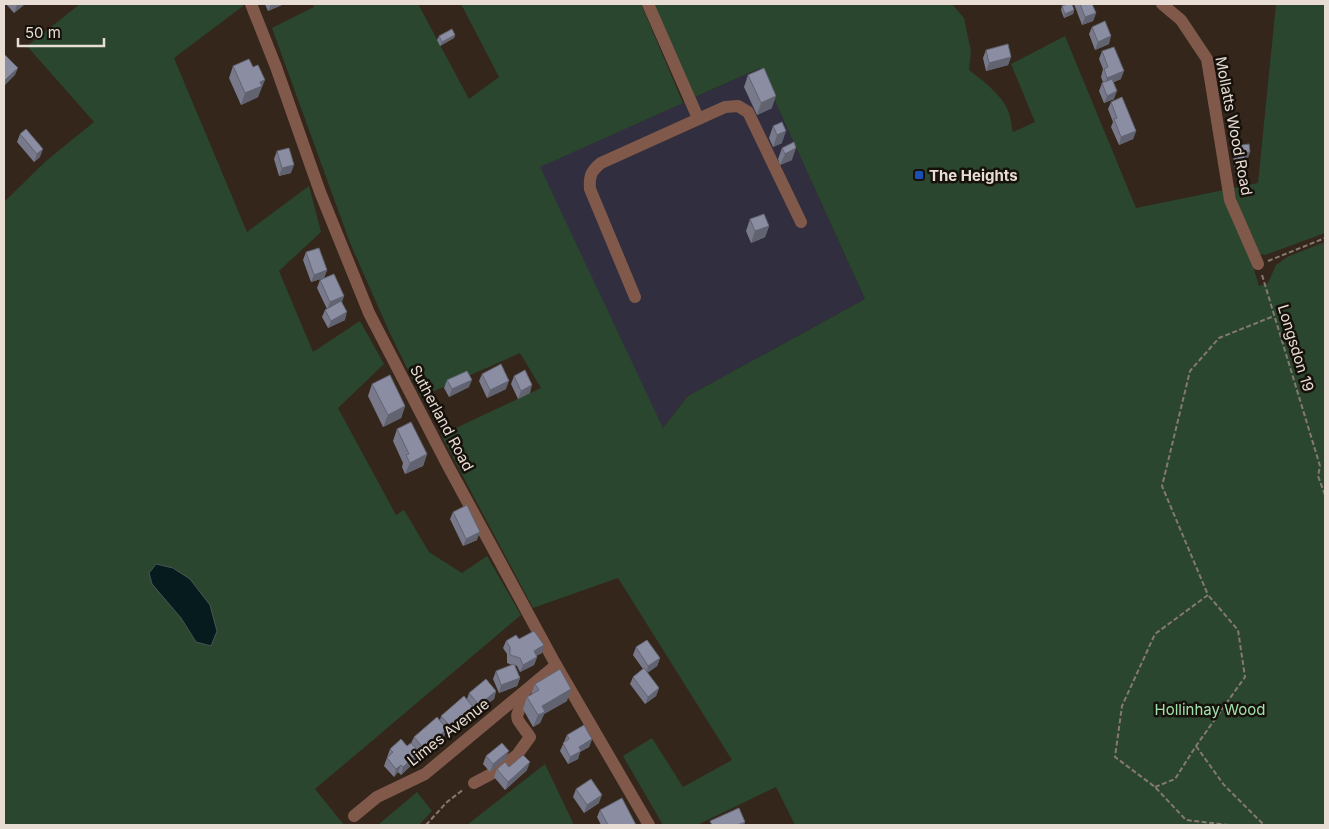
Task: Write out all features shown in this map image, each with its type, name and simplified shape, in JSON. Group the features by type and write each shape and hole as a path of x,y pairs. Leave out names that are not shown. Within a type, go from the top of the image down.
{"street":[{"name":"Sutherland Road","path":"251,4 276,67 320,192 369,313 447,464 556,665 649,825"},
{"path":"648,4 698,118"},
{"name":"Mollatts Wood Road","path":"1162,4 1181,20 1207,59 1230,200 1258,264"},
{"path":"635,297 590,189 589,178 593,169 601,163 698,118 725,107 738,106 748,112 801,222"},
{"name":"Limes Avenue","path":"354,816 377,797 426,774 556,665"},
{"path":"474,782 496,772 517,755 530,736 518,720 517,714 524,701 523,693"}],"path":[{"path":"1258,264 1325,238"},
{"name":"Longsdon 19","path":"1258,264 1320,466 1318,476 1325,495"},
{"path":"1155,787 1175,780 1196,746 1245,677 1238,630 1208,594 1162,486 1190,371 1219,338 1274,316"},
{"path":"1208,594 1155,634 1122,706 1115,757 1155,787 1186,820 1229,825"},
{"path":"1196,746 1224,785 1264,825"},
{"path":"426,825 448,802 474,782"}],"shaded area":[{"path":"760,68 865,299 688,396 662,429 539,167"}],"green space":[{"path":"80,4 242,4 243,6 174,58 247,232 309,186 321,232 279,271 313,352 360,321 384,364 338,408 396,515 404,510 429,552 462,573 487,556 521,615 315,789 344,825 4,825 4,202 46,161 94,122 27,46"},
{"name":"Hollinhay Wood","path":"313,4 418,4 469,99 499,77 461,4 641,4 683,103 540,167 663,428 688,396 865,299 760,68 695,97 653,4 952,4 964,18 971,51 969,70 1002,100 1009,113 1013,132 1035,122 1011,64 1065,36 1136,208 1224,190 1250,256 1259,286 1268,283 1276,265 1287,257 1325,242 1325,825 795,825 776,787 697,825 663,825 623,756 652,738 683,787 732,760 618,578 533,608 441,435 541,388 520,353 421,397 350,243 272,28 314,7"},
{"path":"1276,4 1325,4 1325,233 1265,255 1258,254 1240,215 1234,188 1258,183"},
{"path":"545,764 574,825 467,825"},
{"path":"417,792 432,811 419,825 378,825"}],"water":[{"path":"156,564 173,568 190,579 210,605 217,631 211,646 196,642 181,618 152,584 149,573"}],"building":[{"path":"1072,4 1074,10 1065,14 1062,6"},
{"path":"1080,4 1092,4 1096,13 1085,17"},
{"path":"1105,21 1111,36 1098,42 1092,27"},
{"path":"452,29 455,35 442,42 439,36"},
{"path":"1008,44 1011,57 989,63 986,50"},
{"path":"1114,47 1124,71 1107,78 1104,69 1108,67 1102,51"},
{"path":"4,56 18,68 4,81"},
{"path":"249,59 253,67 258,65 265,80 260,82 262,86 245,93 233,66"},
{"path":"764,68 776,96 761,103 748,75"},
{"path":"1112,79 1117,91 1107,96 1102,83"},
{"path":"1122,97 1136,131 1121,137 1114,119 1117,118 1111,102"},
{"path":"782,122 786,131 777,135 773,126"},
{"path":"26,129 43,149 37,154 20,134"},
{"path":"794,142 796,148 785,154 782,148"},
{"path":"1249,144 1250,152 1244,153 1246,164 1238,165 1235,146"},
{"path":"289,148 294,165 282,168 277,151"},
{"path":"764,214 769,226 755,231 750,219"},
{"path":"319,248 327,270 314,275 306,252"},
{"path":"334,274 344,296 330,302 320,280"},
{"path":"341,301 347,312 331,321 325,310"},
{"path":"501,364 509,381 490,390 482,374"},
{"path":"525,370 532,385 521,391 514,376"},
{"path":"467,371 472,380 452,389 447,380"},
{"path":"390,375 405,406 388,415 372,384"},
{"path":"411,422 427,454 410,463 406,455 409,454 397,429"},
{"path":"467,505 480,532 466,539 453,512"},
{"path":"534,631 544,645 534,651 537,657 523,665 520,658 510,655 510,647 506,641 516,635 519,639"},
{"path":"647,640 660,658 648,666 636,647"},
{"path":"514,664 520,678 501,685 496,671"},
{"path":"644,668 659,688 648,697 633,677"},
{"path":"560,669 571,689 542,706 545,712 538,715 527,697 539,690 535,684"},
{"path":"486,679 496,691 479,705 469,693"},
{"path":"464,696 474,708 451,727 441,716"},
{"path":"437,717 447,729 424,749 414,737"},
{"path":"584,725 592,739 579,747 581,751 570,757 563,743 569,739 567,735"},
{"path":"401,739 407,746 411,743 420,752 403,767 401,765 396,769 387,758 393,752 390,749"},
{"path":"502,743 509,751 493,764 486,756"},
{"path":"523,755 530,762 508,782 497,769 505,762 509,767"},
{"path":"591,779 602,795 587,805 576,789"},
{"path":"622,798 636,825 608,825 600,810"},
{"path":"739,808 745,822 737,825 712,825 710,821"}],"place":[{"name":"The Heights","path":"919,175"}]}
